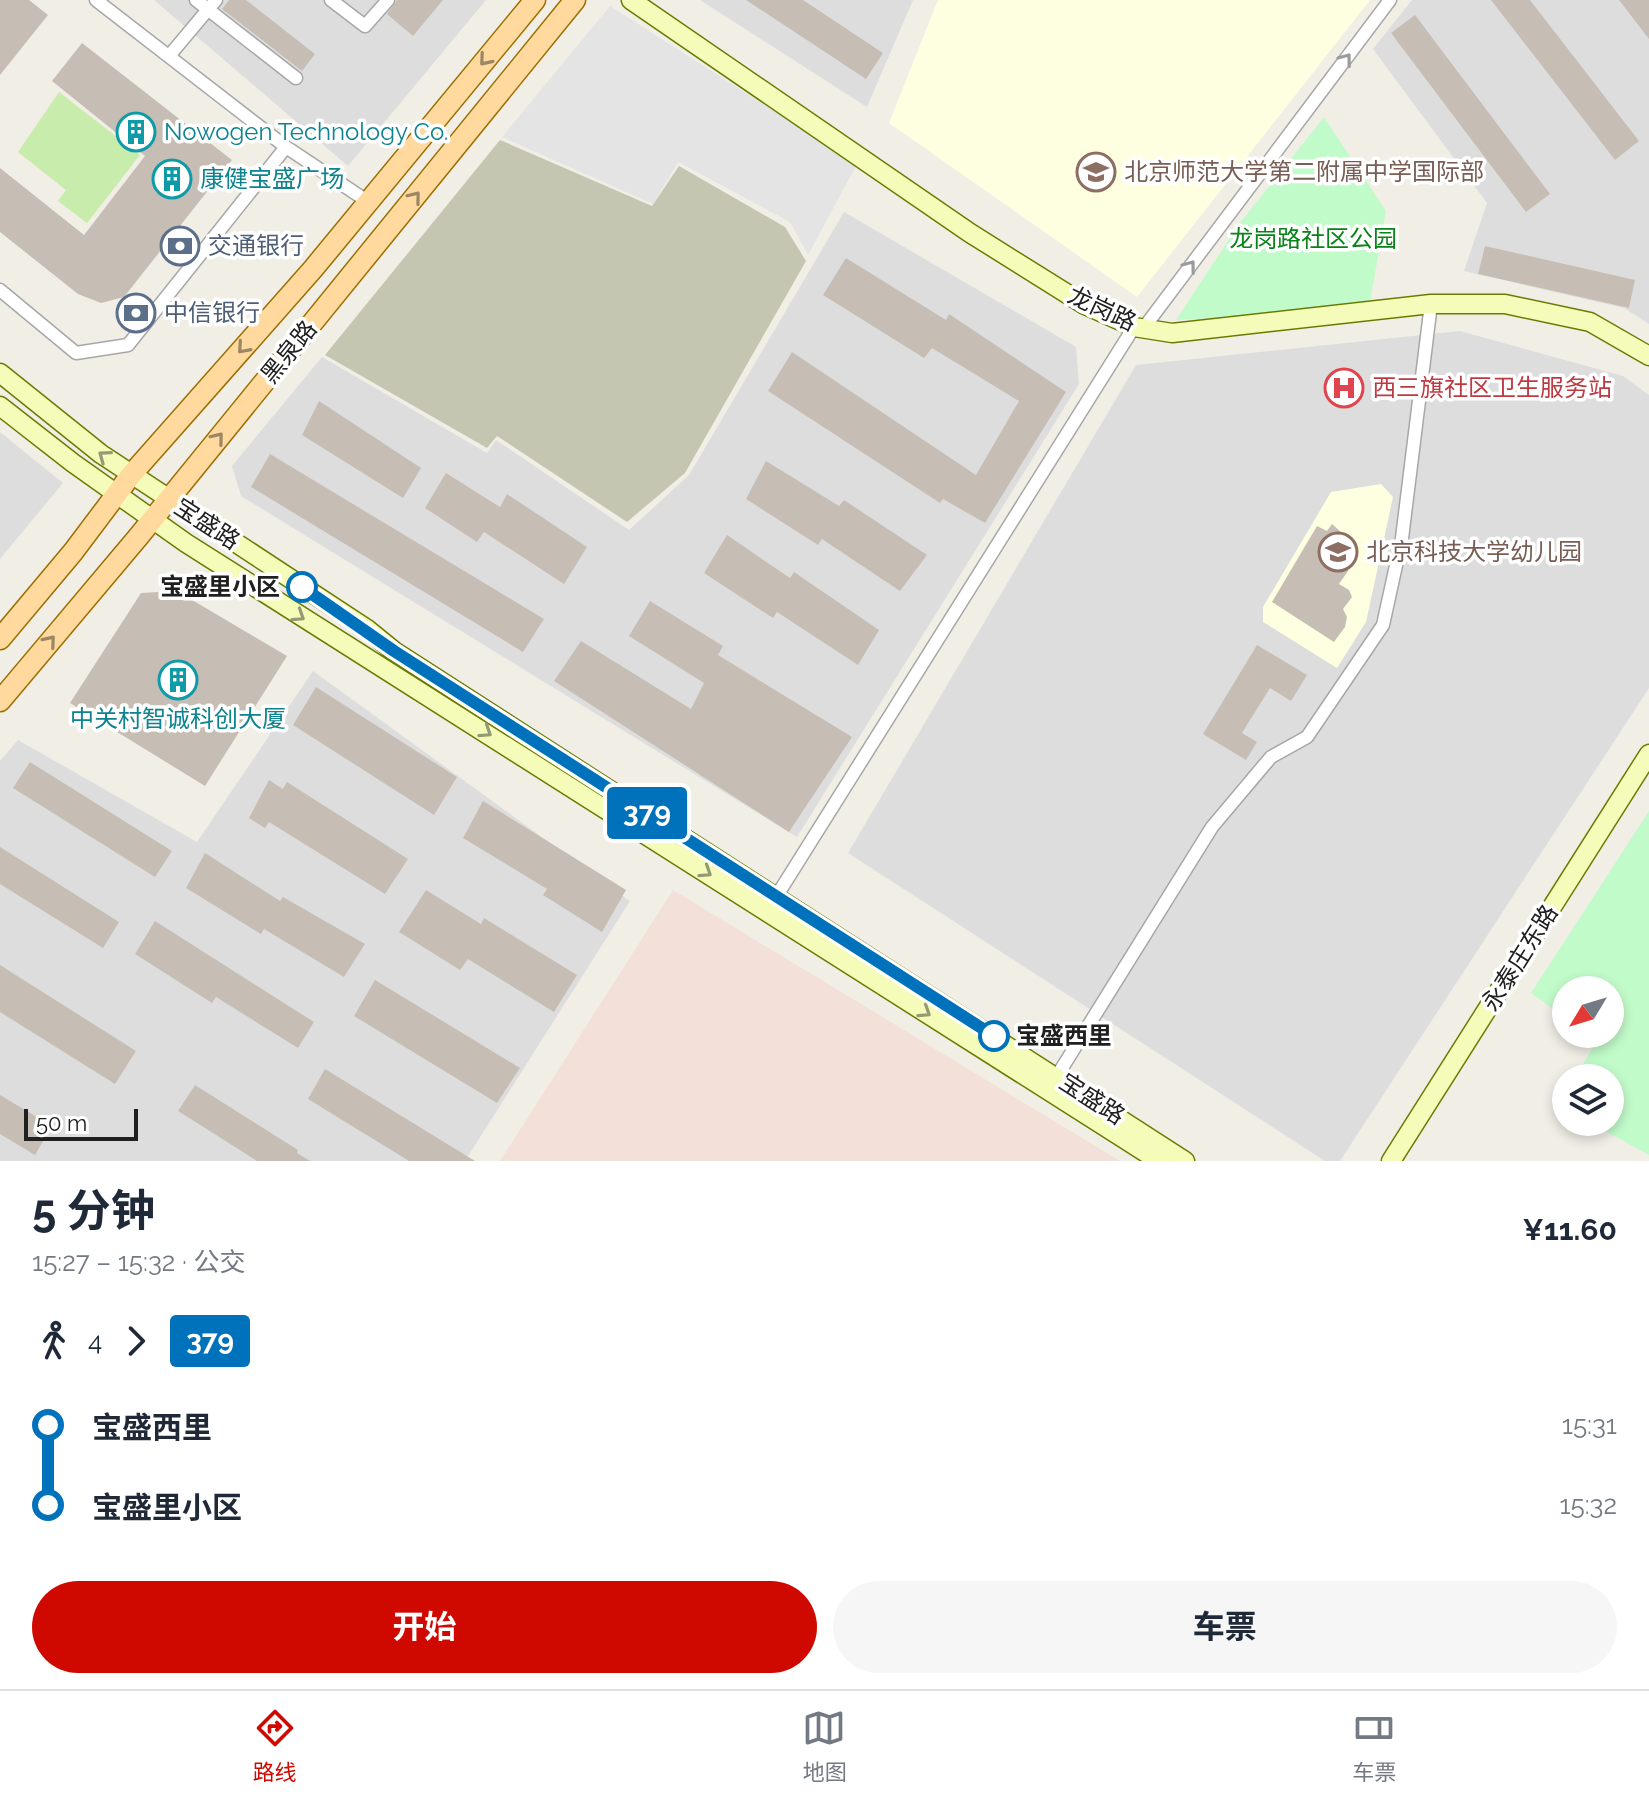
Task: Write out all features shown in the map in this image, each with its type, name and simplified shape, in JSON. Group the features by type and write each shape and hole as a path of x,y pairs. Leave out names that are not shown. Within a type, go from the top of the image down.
{"main road":[{"name":"黑泉路","path":"0,639 73,552 131,475 313,269 535,0"},
{"name":"黑泉路","path":"0,701 169,499 575,0"}],"street":[{"path":"96,0 286,147 367,201"},
{"path":"196,0 212,8 296,78"},
{"path":"331,0 365,26 388,0"},
{"name":"龙岗路","path":"631,0 970,233 1085,305 1138,328 1172,333 1431,304 1505,304 1590,322 1649,356"},
{"path":"776,897 1138,328 1390,0"},
{"path":"169,56 212,8"},
{"path":"0,290 76,353 128,345 286,147"},
{"path":"1057,1076 1212,827 1271,757 1307,737 1383,625 1402,538 1431,304"},
{"name":"宝盛路","path":"0,373 131,475 394,651 1185,1161"},
{"name":"宝盛路","path":"0,406 116,494 427,698 438,701 1159,1161"},
{"name":"永泰庄东路","path":"1391,1161 1649,754"}],"shaded area":[{"path":"154,0 486,0 348,166"},
{"path":"700,0 913,0 867,107"},
{"name":"北京师范大学第二附属中学国际部","path":"938,0 1370,0 1137,297 889,123"},
{"path":"1412,0 1649,0 1649,324 1624,308 1464,271 1487,203 1373,49"},
{"path":"610,6 857,164 808,255 790,222 678,162 653,204 502,137"},
{"path":"500,140 652,206 679,166 785,227 806,261 685,473 627,522 497,436 487,448 325,355"},
{"path":"844,212 1076,347 1079,384 797,837 241,496 232,466 322,357 487,453 496,440 629,530 689,475"},
{"name":"宝盛西里","path":"1460,331 1623,376 1649,395 1649,688 1340,1161 1325,1161 848,853 1136,365"},
{"path":"0,432 63,483 0,559"},
{"name":"北京科技大学幼儿园","path":"1381,484 1393,497 1366,622 1337,668 1263,622 1263,607 1331,492"},
{"path":"313,671 630,901 465,1161 0,1161 0,761 18,740 197,842"},
{"path":"673,890 1120,1161 500,1161"}],"green space":[{"path":"59,92 140,155 87,223 58,201 66,190 18,152"},
{"name":"龙岗路社区公园","path":"1324,117 1386,211 1370,302 1273,315 1176,320 1239,224"},
{"path":"1649,811 1649,1155 1614,1136 1624,1136 1624,1064 1583,1064 1592,1048 1624,1048 1624,976 1552,976 1552,1008 1531,993"}],"building":[{"path":"0,0 29,0 48,15 0,75"},
{"path":"229,0 246,0 315,54 302,71 222,9"},
{"path":"397,0 443,0 413,36 387,14"},
{"path":"746,0 803,0 883,53 866,79"},
{"path":"1491,0 1530,0 1639,141 1615,160"},
{"path":"1619,0 1649,0 1649,39"},
{"path":"1415,15 1550,194 1526,212 1391,33"},
{"name":"康健宝盛广场","path":"82,43 232,160 124,297 101,303 78,294 0,232 0,168 84,235 145,156 52,81"},
{"path":"1485,246 1635,280 1629,308 1478,274"},
{"path":"846,258 946,320 949,314 1066,392 985,523 943,499 940,503 768,391 792,352 976,475 1019,401 932,348 924,358 823,295"},
{"path":"319,401 421,468 403,498 302,435"},
{"path":"270,454 544,619 523,652 251,487"},
{"path":"766,461 839,506 844,500 927,555 900,591 822,539 818,545 746,499"},
{"path":"446,473 500,507 507,494 587,547 564,584 484,532 477,542 425,508"},
{"path":"1332,524 1342,533 1346,543 1337,555 1347,562 1348,571 1339,584 1349,590 1352,597 1343,609 1347,617 1345,627 1334,642 1272,602 1317,526 1327,531"},
{"path":"727,535 790,578 794,572 879,630 858,665 777,612 773,618 704,573"},
{"name":"中关村智诚科创大厦","path":"177,591 287,656 205,786 70,703 141,593"},
{"path":"650,601 723,646 718,655 852,737 789,832 554,681 581,641 691,709 704,683 629,636"},
{"path":"1257,645 1307,675 1291,701 1270,688 1242,733 1257,742 1246,760 1203,734"},
{"path":"316,687 457,777 434,815 293,725"},
{"path":"30,762 172,851 155,877 13,788"},
{"path":"269,780 283,789 287,782 408,859 385,894 269,822 265,828 249,818"},
{"path":"483,801 626,890 602,932 543,895 547,889 463,838"},
{"path":"0,847 119,922 103,948 0,884"},
{"path":"205,853 280,901 283,897 365,944 344,977 264,929 261,934 186,888"},
{"path":"426,890 481,924 484,918 577,975 554,1012 468,959 460,970 399,932"},
{"path":"155,921 314,1022 298,1048 216,997 212,1003 135,954"},
{"path":"0,965 136,1051 115,1084 0,1012"},
{"path":"375,980 520,1068 497,1103 354,1016"},
{"path":"325,1069 475,1161 409,1161 308,1099"},
{"path":"195,1085 298,1150 297,1153 310,1161 257,1161 178,1111"},
{"path":"0,1095 52,1126 35,1155 0,1134"}],"bus line":[{"name":"379","path":"302,587 367,629 394,651 994,1036"}],"place":[{"name":"Nowogen Technology Co.","path":"136,132"},
{"name":"北京师范大学第二附属中学国际部","path":"1096,172"},
{"name":"康健宝盛广场","path":"172,179"},
{"name":"交通银行","path":"180,246"},
{"name":"中信银行","path":"136,313"},
{"name":"西三旗社区卫生服务站","path":"1344,388"},
{"name":"北京科技大学幼儿园","path":"1338,552"},
{"name":"宝盛里小区","path":"302,587"},
{"name":"中关村智诚科创大厦","path":"178,680"},
{"name":"宝盛西里","path":"994,1036"}]}
